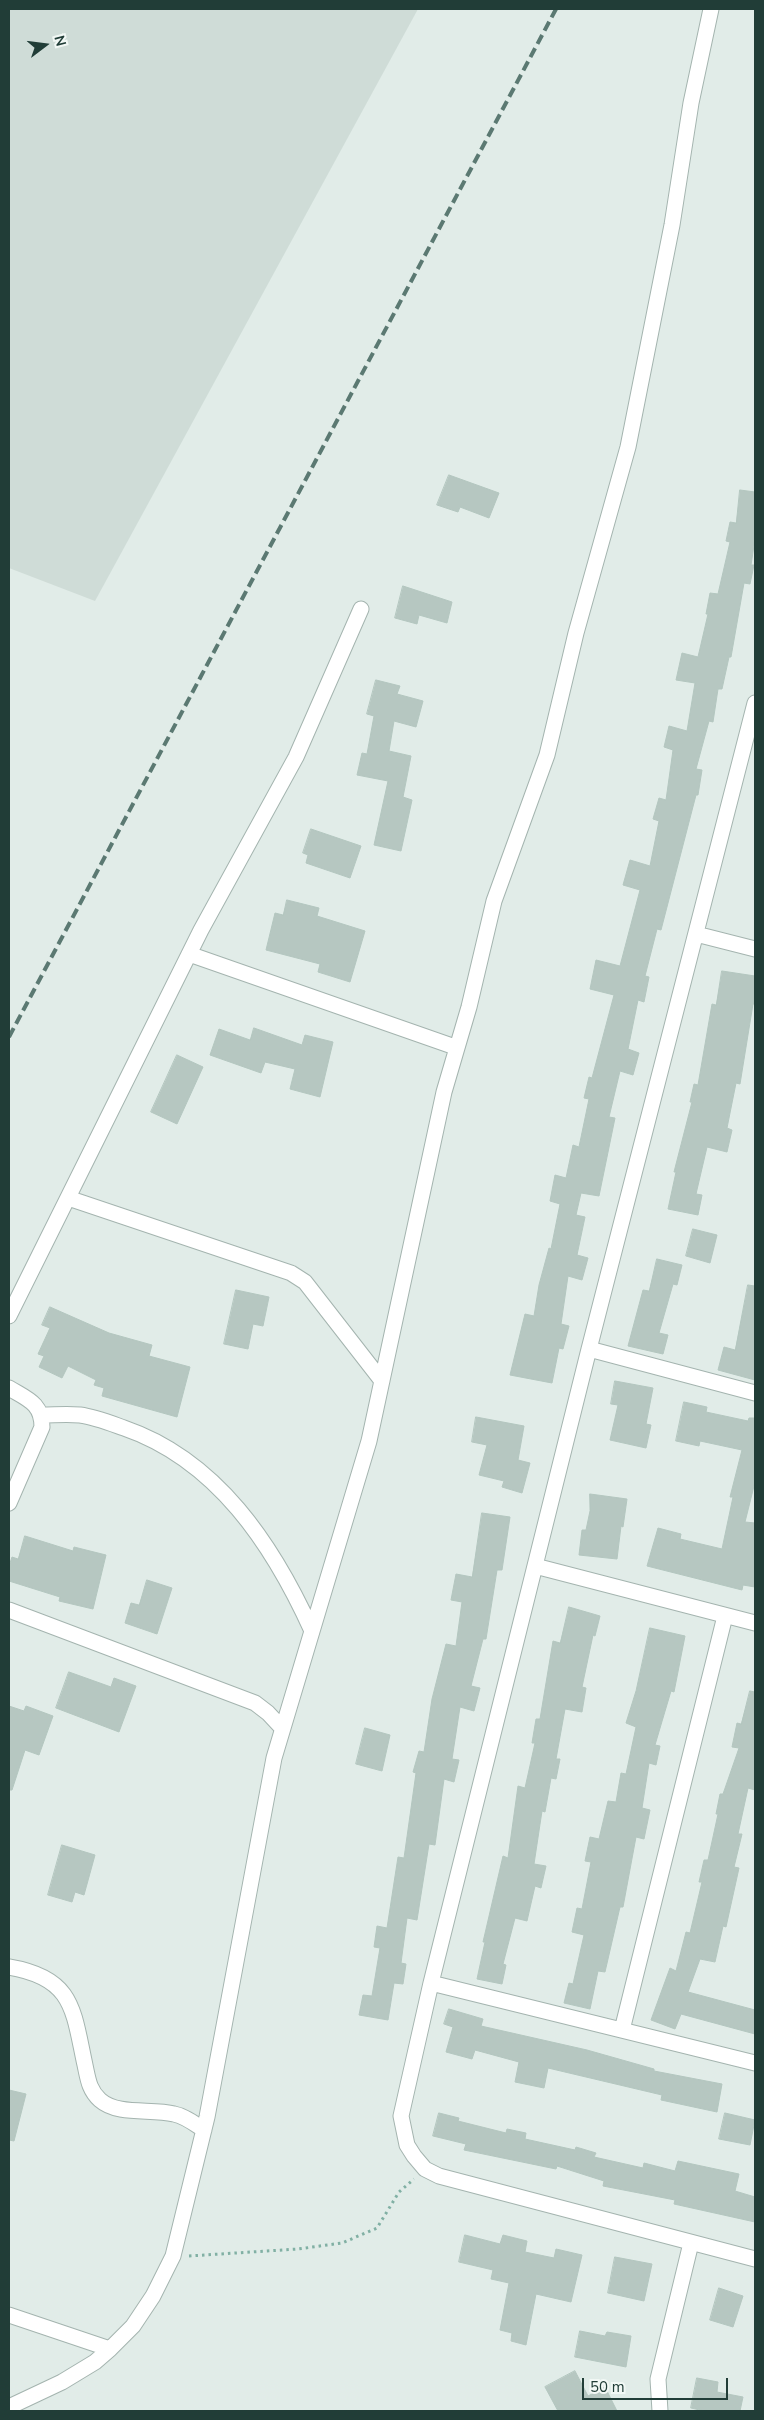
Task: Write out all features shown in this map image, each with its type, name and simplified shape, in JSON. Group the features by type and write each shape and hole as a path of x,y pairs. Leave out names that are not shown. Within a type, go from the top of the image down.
{"street":[{"path":"9,2407 62,2382 95,2362 110,2349 133,2326 153,2296 173,2256 204,2130 274,1758 367,1449 444,1092 455,1047 469,1007 494,901 547,754 576,633 628,447 670,235 692,103 711,9"},
{"path":"9,1316 189,954 296,757 361,609"},
{"path":"755,702 589,1349 431,1983 401,2116 407,2144 426,2169 439,2176 755,2259"},
{"path":"696,934 755,949"},
{"path":"189,954 455,1047"},
{"path":"68,1198 305,1282 382,1381"},
{"path":"589,1349 755,1393"},
{"path":"9,1388 37,1406 42,1415 42,1427 9,1503"},
{"path":"42,1415 81,1415 96,1418 150,1437 171,1449 199,1470 218,1486 265,1545 299,1603 312,1631"},
{"path":"535,1566 755,1624"},
{"path":"9,1610 255,1703 282,1728"},
{"path":"622,2030 725,1616"},
{"path":"9,1967 39,1974 59,1988 73,2013 89,2086 102,2102 121,2108 176,2114 204,2130"},
{"path":"431,1983 755,2063"},
{"path":"660,2411 658,2379 690,2243"},
{"path":"9,2315 110,2349"}],"path":[{"path":"173,2256 298,2250 342,2243 377,2228 399,2192 426,2169"}],"shaded area":[{"path":"9,9 418,9 95,601 9,568"}],"building":[{"path":"449,475 499,493 489,518 460,507 458,512 437,505"},
{"path":"740,490 755,492 755,539 751,565 754,565 750,584 744,583 731,657 729,657 722,689 718,689 713,722 709,721 696,769 702,770 698,795 696,795 661,930 657,929 645,976 649,977 644,1002 638,1000 628,1049 639,1053 633,1075 620,1071 609,1117 615,1118 599,1196 581,1193 576,1215 585,1217 577,1255 588,1258 582,1280 568,1276 561,1324 569,1326 563,1349 559,1348 552,1383 510,1375 525,1314 534,1316 539,1285 549,1248 551,1249 560,1204 550,1201 555,1175 566,1178 573,1145 579,1147 589,1099 584,1098 589,1077 592,1078 614,995 590,989 596,960 620,966 640,890 623,885 630,860 650,866 659,821 653,819 659,798 666,800 673,750 664,747 669,726 687,731 695,683 676,680 682,653 698,657 708,614 706,614 710,593 718,594 730,542 726,541 730,522 736,523"},
{"path":"403,586 452,602 447,623 419,615 417,624 395,618"},
{"path":"376,680 400,686 397,694 423,701 416,727 394,721 389,751 411,756 403,797 412,800 401,851 374,845 388,781 357,775 362,753 367,754 374,716 367,714"},
{"path":"311,829 361,846 350,878 306,863 308,855 303,853"},
{"path":"287,900 319,908 317,916 365,931 350,982 318,972 320,964 266,950 275,913 283,915"},
{"path":"722,971 755,976 755,1004 753,1004 740,1084 736,1083 727,1128 732,1130 727,1152 707,1147 696,1194 702,1195 698,1215 668,1209 676,1172 674,1172 692,1102 690,1102 694,1084 698,1085 712,1004 716,1005"},
{"path":"254,1028 302,1045 305,1035 333,1042 320,1097 290,1089 295,1069 265,1062 261,1073 210,1055 219,1029 250,1040"},
{"path":"177,1055 203,1067 177,1124 151,1112"},
{"path":"693,1229 717,1235 710,1263 686,1256"},
{"path":"657,1259 682,1265 677,1285 673,1284 659,1333 668,1335 663,1354 628,1346 643,1290 649,1291"},
{"path":"748,1285 755,1286 755,1380 718,1370 724,1347 735,1350"},
{"path":"236,1290 269,1297 263,1326 253,1324 248,1349 224,1344"},
{"path":"50,1307 109,1333 152,1345 149,1356 190,1367 177,1417 102,1396 104,1388 94,1385 96,1380 68,1366 62,1378 39,1367 44,1356 38,1354 50,1328 42,1325"},
{"path":"615,1381 653,1388 646,1424 651,1425 646,1448 610,1440 618,1405 611,1404"},
{"path":"684,1402 707,1407 706,1412 748,1421 749,1418 755,1418 755,1482 745,1522 755,1523 755,1587 743,1585 742,1590 647,1566 658,1528 681,1534 680,1539 722,1549 733,1497 730,1497 742,1450 700,1441 699,1446 676,1441"},
{"path":"476,1417 524,1426 518,1460 530,1463 522,1493 502,1487 504,1481 479,1475 487,1445 472,1442"},
{"path":"590,1494 627,1499 617,1559 579,1555 582,1530 586,1530 590,1511"},
{"path":"482,1513 510,1517 502,1570 497,1570 486,1639 483,1639 471,1686 480,1688 474,1711 460,1707 452,1759 459,1760 454,1782 444,1779 435,1845 429,1844 417,1920 407,1918 401,1963 406,1964 403,1984 394,1983 388,2020 359,2015 363,1995 372,1996 380,1948 374,1947 377,1926 387,1928 398,1857 404,1858 416,1773 413,1772 419,1751 424,1752 432,1699 446,1644 456,1646 462,1602 451,1600 456,1574 472,1577"},
{"path":"25,1536 73,1551 74,1547 106,1555 93,1609 59,1601 60,1597 9,1581 9,1566 12,1557 18,1559"},
{"path":"147,1580 172,1588 157,1634 125,1623 131,1603 139,1605"},
{"path":"569,1607 600,1616 595,1636 593,1635 582,1687 586,1688 582,1712 565,1709 556,1759 560,1759 556,1779 551,1778 545,1812 542,1811 534,1864 546,1866 541,1888 535,1886 527,1921 515,1918 503,1964 506,1965 502,1984 477,1979 485,1942 483,1942 503,1856 508,1858 518,1786 525,1788 535,1743 532,1743 536,1719 540,1719 553,1641 560,1643"},
{"path":"650,1628 685,1636 674,1692 671,1691 655,1745 660,1746 656,1765 649,1763 642,1808 650,1810 644,1839 636,1837 623,1907 620,1907 605,1972 598,1971 590,2009 564,2003 569,1983 573,1984 584,1935 572,1932 577,1908 582,1909 591,1862 585,1861 590,1837 599,1839 608,1801 616,1802 621,1773 626,1774 636,1727 626,1723 636,1691"},
{"path":"69,1672 111,1687 114,1678 136,1686 119,1732 56,1708"},
{"path":"750,1691 755,1692 755,1790 748,1788 738,1834 742,1834 734,1867 739,1868 726,1927 723,1926 715,1962 700,1959 688,1992 755,2010 755,2034 681,2014 675,2029 651,2020 670,1968 676,1971 686,1932 690,1933 702,1882 699,1882 704,1860 708,1860 718,1814 716,1814 720,1794 723,1794 739,1748 732,1747 737,1723 741,1724"},
{"path":"9,1706 24,1711 26,1706 53,1716 39,1755 25,1750 12,1790 9,1790"},
{"path":"365,1728 390,1735 382,1771 356,1764"},
{"path":"62,1845 95,1855 84,1895 75,1892 72,1902 48,1895"},
{"path":"449,2009 483,2019 481,2026 587,2050 654,2069 654,2071 722,2084 717,2112 661,2100 662,2095 548,2068 544,2088 515,2082 519,2062 475,2050 472,2059 446,2052 453,2027 444,2024"},
{"path":"9,2090 26,2094 14,2141 9,2140"},
{"path":"439,2113 459,2118 458,2121 506,2133 507,2129 526,2133 525,2139 575,2150 576,2147 596,2153 594,2157 643,2168 644,2163 675,2171 678,2161 739,2174 735,2191 755,2197 755,2222 674,2204 675,2200 603,2186 604,2181 557,2166 556,2169 464,2150 466,2144 433,2136"},
{"path":"725,2113 755,2120 750,2145 719,2139"},
{"path":"465,2235 500,2244 503,2235 527,2241 525,2252 554,2258 556,2249 582,2255 571,2302 536,2294 526,2345 511,2341 512,2333 500,2330 509,2283 491,2279 493,2270 459,2262"},
{"path":"615,2257 652,2264 644,2301 608,2293"},
{"path":"719,2288 743,2296 733,2327 710,2320"},
{"path":"580,2331 605,2336 607,2332 631,2336 626,2367 575,2357"},
{"path":"575,2371 588,2396 605,2387 617,2411 558,2411 545,2387"},
{"path":"697,2378 718,2382 717,2392 743,2397 740,2411 704,2411 691,2408"}],"railway":[{"path":"9,1037 556,9"}]}
